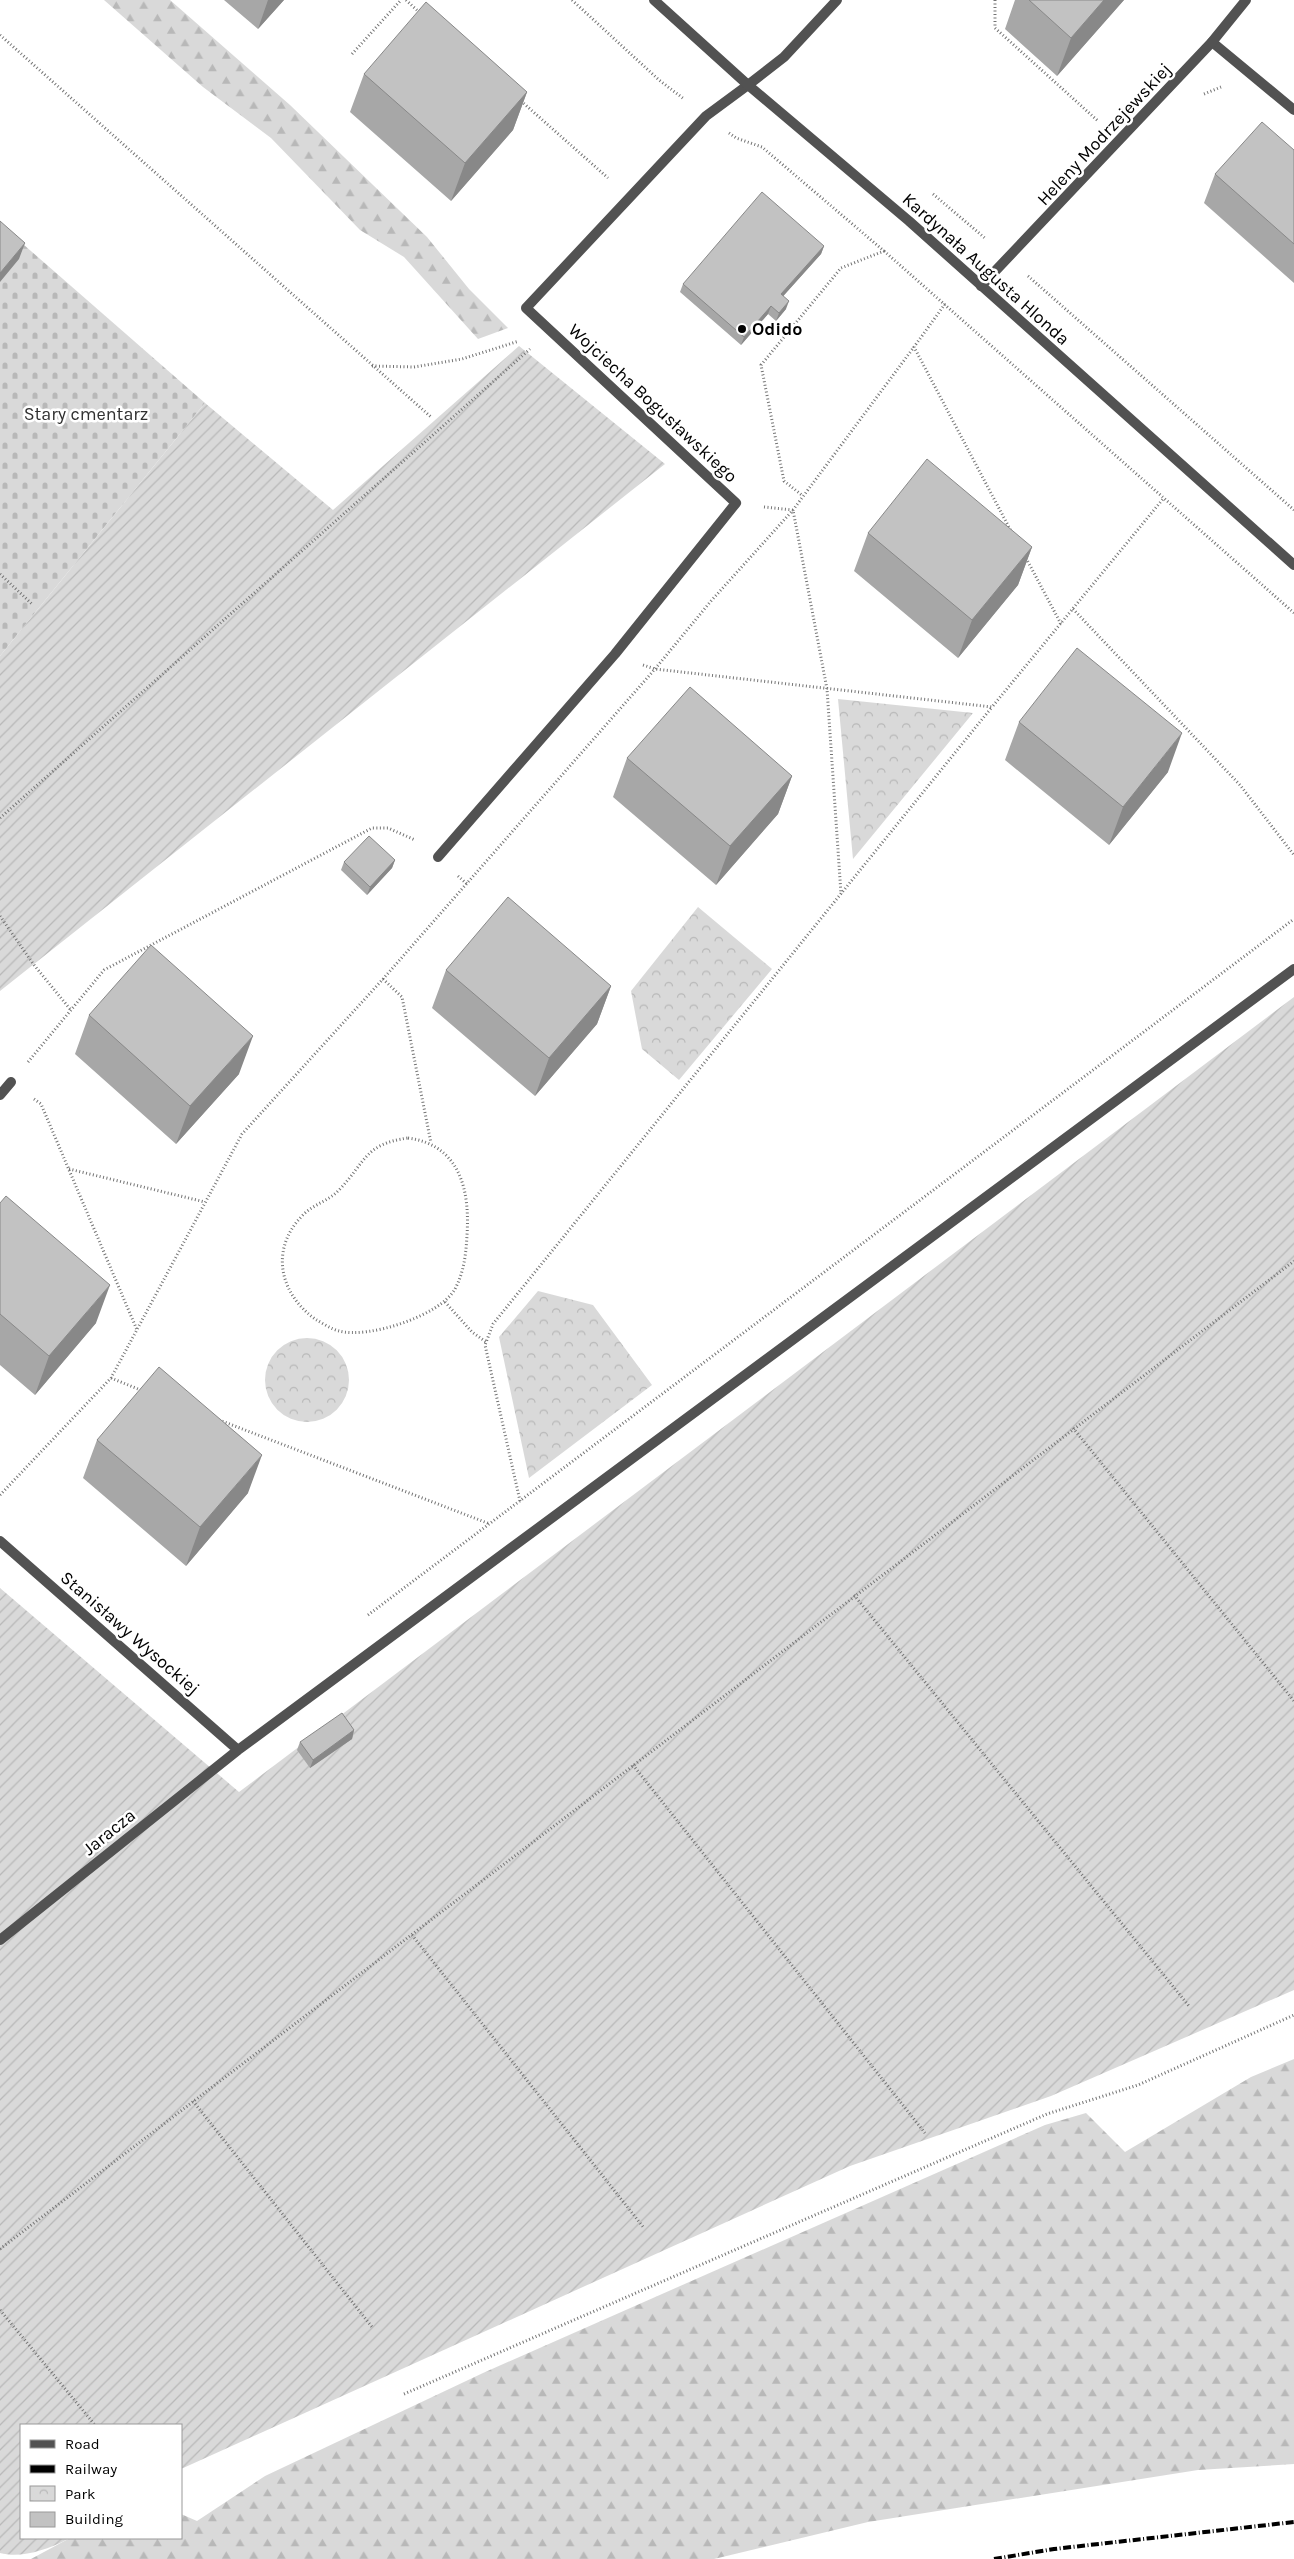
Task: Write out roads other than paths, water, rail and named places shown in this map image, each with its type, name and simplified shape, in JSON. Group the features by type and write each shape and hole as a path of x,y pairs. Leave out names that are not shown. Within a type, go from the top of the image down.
{"street":[{"name":"Kardynała Augusta Hlonda","path":"654,0 748,85 909,222 1294,565"},
{"name":"Wojciecha Bogusławskiego","path":"438,857 615,654 736,503 526,308 706,116 784,57 836,0"},
{"name":"Heleny Modrzejewskiej","path":"981,286 1212,42 1246,0"},
{"path":"1212,42 1294,110"},
{"name":"Jaracza","path":"0,1940 238,1750 1294,969"},
{"path":"0,1095 12,1082"},
{"name":"Stanisławy Wysockiej","path":"0,1540 238,1750"}],"railway":[{"path":"994,2559 1054,2549 1294,2522"}],"place":[{"name":"Odido","path":"742,329"}],"park label":[{"name":"Stary cmentarz","path":"86,414"}]}
